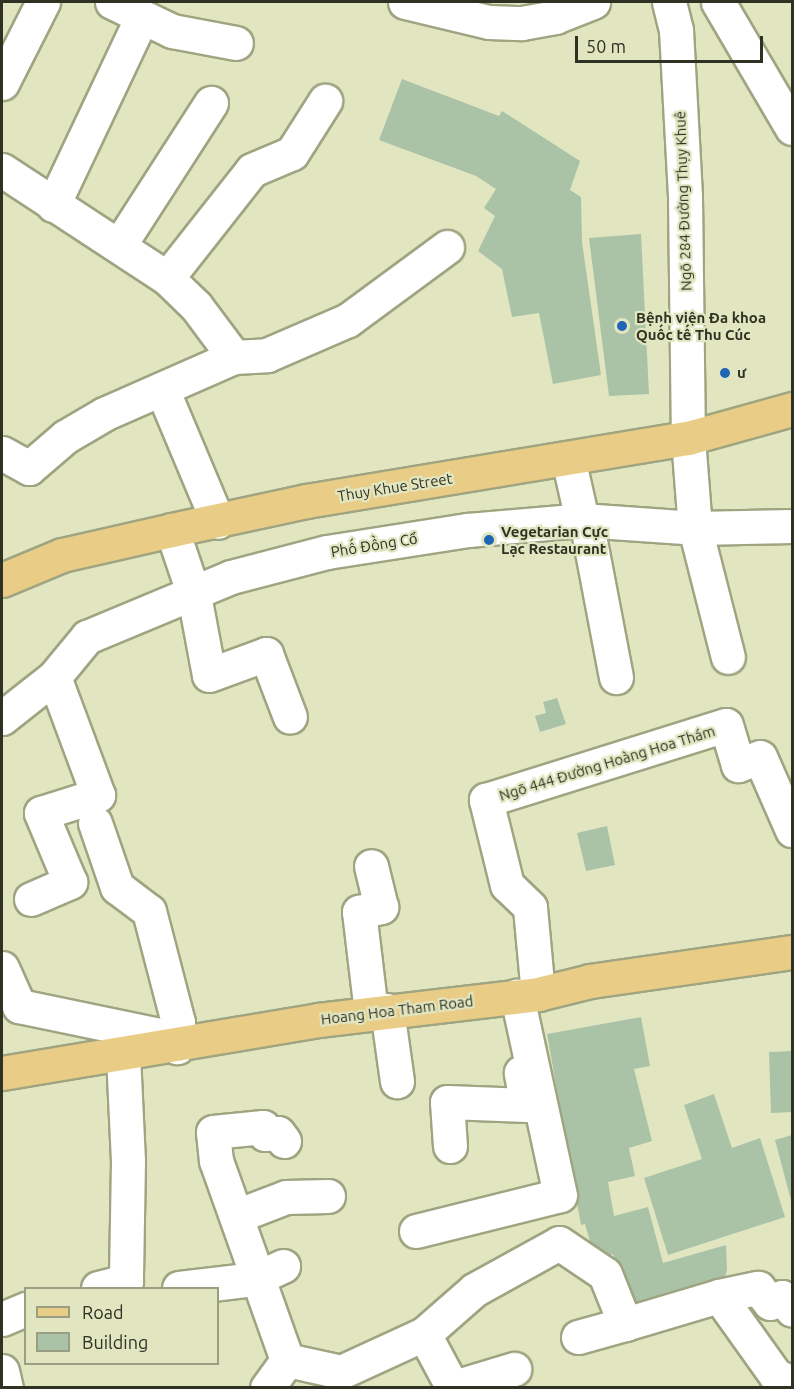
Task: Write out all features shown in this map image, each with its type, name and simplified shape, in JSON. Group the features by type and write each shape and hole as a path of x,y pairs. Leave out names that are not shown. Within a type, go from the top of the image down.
{"main road":[{"name":"Thuy Khue Street","path":"2,580 62,555 172,530 218,522 306,501 688,438 792,409"},
{"name":"Hoang Hoa Tham Road","path":"2,1073 177,1047 379,1011 520,996 568,985 792,952"}],"street":[{"path":"2,83 43,2"},
{"path":"112,2 171,32 236,43"},
{"path":"405,2 489,22 522,23 555,17 593,2"},
{"name":"Ngõ 284 Đường Thụy Khuê","path":"669,2 676,30 685,197 688,438 695,528 728,657"},
{"path":"718,2 792,128"},
{"path":"53,205 142,17"},
{"path":"167,278 252,170 292,153 325,101"},
{"path":"120,244 211,103"},
{"path":"2,170 53,205 120,244 167,278 196,306 234,357"},
{"path":"2,453 28,468 65,437 162,389 234,357 267,355 348,320 447,247"},
{"path":"162,389 218,522"},
{"path":"568,458 584,520 616,677"},
{"name":"Phố Đồng Cổ","path":"2,718 54,677 87,637 194,595 231,577 327,552 468,530 584,520 695,528 792,526"},
{"path":"172,530 194,595 208,675 266,654 290,717"},
{"path":"31,899 70,882 41,813 98,795 54,677"},
{"name":"Ngõ 444 Đường Hoàng Hoa Thám","path":"520,996 530,907 507,885 486,800 726,725 738,765 760,757 792,830"},
{"path":"95,823 117,887 149,911 178,1022 173,1035 177,1047"},
{"path":"371,866 381,907 359,912 379,1011 397,1082"},
{"path":"2,968 19,1006 154,1034 177,1047"},
{"path":"450,1146 447,1102 527,1104 520,996"},
{"path":"416,1231 560,1195 520,996"},
{"path":"123,1054 128,1161 125,1286"},
{"path":"267,1388 287,1360 269,1272 239,1215 216,1161 213,1132 263,1127 265,1134 278,1133 285,1142"},
{"path":"239,1215 286,1197 328,1196"},
{"path":"287,1360 341,1372 424,1334 474,1290 559,1243 604,1274 626,1324"},
{"path":"185,1287 269,1272"},
{"path":"578,1337 719,1296 759,1288 786,1298"},
{"path":"719,1296 776,1382"},
{"path":"424,1334 453,1387 514,1369"},
{"path":"2,1371 6,1388"}],"building":[{"path":"402,79 499,116 502,111 580,161 570,190 581,197 582,242 601,375 553,384 539,313 512,317 502,269 478,251 495,216 484,208 496,189 476,176 379,140"},
{"name":"Bệnh viện Đa khoa Quốc tế Thu Cúc","path":"641,234 649,394 609,396 589,238"},
{"path":"557,698 566,724 540,732 535,716 546,713 543,702"},
{"path":"607,826 615,865 586,871 577,833"},
{"path":"641,1017 650,1066 634,1069 652,1141 629,1148 635,1176 608,1182 614,1216 648,1207 663,1263 726,1245 727,1269 723,1290 631,1318 613,1254 595,1259 585,1224 581,1225 547,1034"},
{"path":"792,1051 792,1112 771,1113 769,1052"},
{"path":"714,1094 732,1148 760,1138 785,1217 668,1255 644,1178 702,1159 684,1105"},
{"path":"792,1135 792,1204 775,1140"}],"place":[{"name":"Bệnh viện Đa khoa Quốc tế Thu Cúc","path":"622,326"},
{"name":"ư","path":"725,373"},
{"name":"Vegetarian Cực Lạc Restaurant","path":"489,540"}]}
